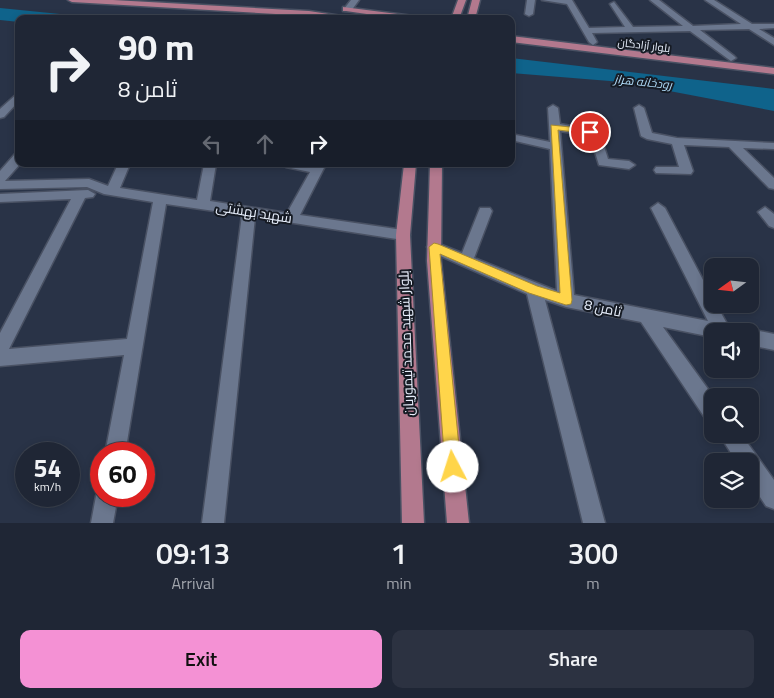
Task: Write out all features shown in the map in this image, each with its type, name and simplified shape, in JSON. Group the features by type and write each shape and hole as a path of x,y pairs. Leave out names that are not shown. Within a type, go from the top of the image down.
{"main road":[{"path":"72,0 326,15"},
{"path":"189,0 314,4"},
{"path":"456,15 462,0"},
{"path":"473,15 476,0"},
{"path":"322,6 392,15"},
{"path":"344,15 348,9"},
{"name":"بلوار آزادگان","path":"515,32 774,71"},
{"name":"بلوار آزادگان","path":"515,39 774,63"},
{"name":"بلوار شهید محمد تیموریان","path":"410,167 403,235 414,523"},
{"path":"436,167 434,247 458,523"}],"street":[{"path":"348,9 355,0"},
{"path":"529,14 531,0"},
{"path":"546,0 569,1 593,42"},
{"path":"654,0 731,58"},
{"path":"709,0 774,42"},
{"path":"614,4 632,30"},
{"path":"586,31 774,26"},
{"path":"0,115 15,99"},
{"path":"553,108 566,300"},
{"path":"639,108 647,136 677,141 774,146"},
{"path":"554,127 595,133 603,162 629,165"},
{"path":"515,139 555,147"},
{"path":"660,170 687,171 677,141"},
{"path":"733,145 771,180"},
{"path":"0,179 15,162"},
{"path":"108,190 122,167"},
{"path":"203,205 209,167"},
{"path":"291,218 317,167"},
{"name":"شهید بهشتی","path":"0,185 89,183 108,190 403,235"},
{"name":"شهید بهشتی","path":"0,198 80,195 108,190"},
{"path":"0,350 80,195"},
{"path":"117,442 160,198"},
{"path":"658,208 717,323"},
{"path":"466,260 485,211"},
{"path":"213,523 250,212"},
{"path":"765,212 774,223"},
{"name":"ثامن 8","path":"434,247 534,290 566,300 704,328"},
{"path":"534,290 594,523"},
{"path":"647,317 704,399"},
{"path":"759,339 774,342"},
{"path":"0,358 134,346"},
{"path":"759,477 774,498"},
{"path":"102,523 105,507"}],"water":[{"path":"0,8 70,15 15,15 15,22 0,20"},
{"name":"رودخانه هراز","path":"515,58 774,89 774,111 622,82 515,73"}],"route":[{"path":"453,467 434,247 534,290 566,300 554,127 590,132"}]}
